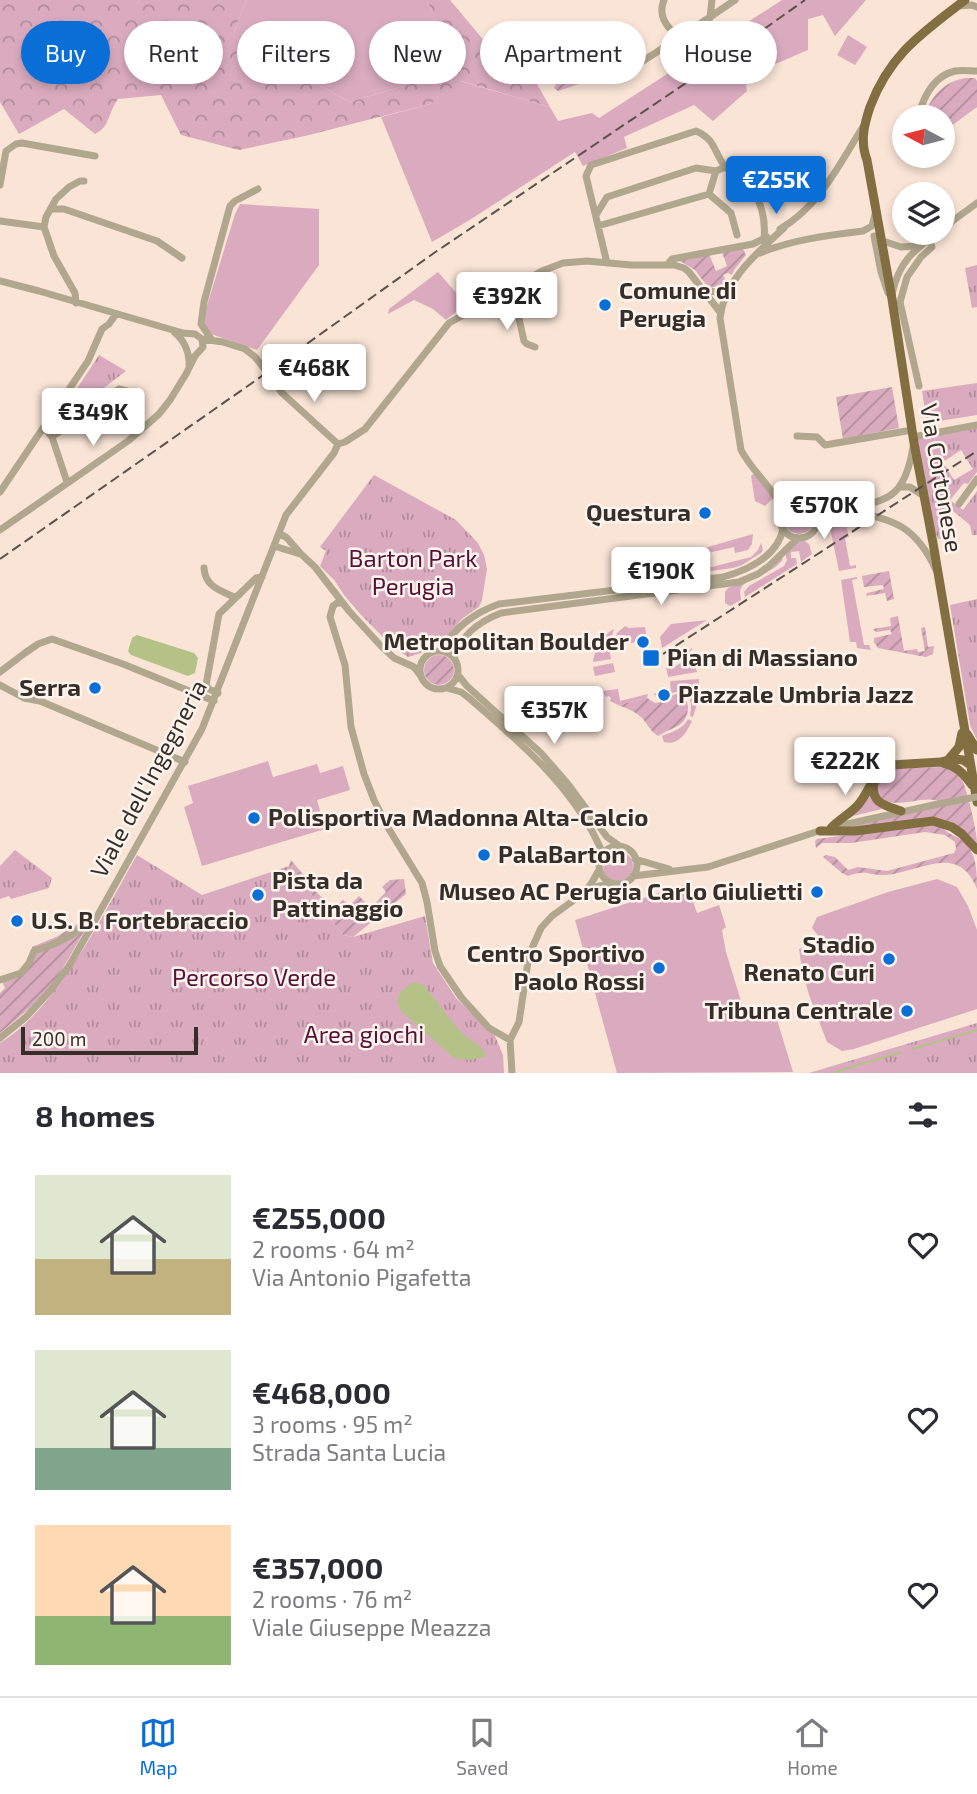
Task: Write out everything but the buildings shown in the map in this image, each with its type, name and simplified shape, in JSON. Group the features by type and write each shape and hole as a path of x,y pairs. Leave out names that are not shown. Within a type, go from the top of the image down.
{"main road":[{"name":"Via Cortonese","path":"962,3 921,35 895,61 879,84 864,124 864,152 977,802"},
{"name":"Via Cortonese","path":"867,160 870,107"},
{"path":"963,725 977,750"},
{"path":"945,761 959,747 963,725"},
{"path":"831,828 860,803 884,767 959,760 969,764"},
{"path":"945,761 961,772 976,794"},
{"path":"876,776 873,788 877,799 885,806 901,811"},
{"path":"820,831 855,831 933,821 952,827 977,850"}],"street":[{"path":"664,0 660,8 665,21"},
{"path":"710,18 712,0"},
{"path":"705,21 735,0"},
{"path":"962,3 977,7"},
{"path":"922,105 926,94 938,79 954,72 977,71"},
{"path":"783,509 775,495 748,464 741,450 720,312 741,270 813,203 864,124"},
{"path":"607,263 586,176 591,165 695,131 707,136 725,167 749,186 764,217 764,238"},
{"path":"0,185 6,151 16,144 95,156"},
{"path":"596,215 607,197 696,168 716,171 725,167"},
{"path":"709,194 716,171"},
{"path":"76,303 75,293 54,256 44,227 46,217 56,199 69,187 84,181"},
{"path":"0,530 144,429 170,400 182,382 193,352 202,347 206,339 201,324 204,302 230,206 234,201 258,189"},
{"path":"598,226 709,194"},
{"path":"709,194 731,213 737,235"},
{"path":"955,220 976,206"},
{"path":"52,209 64,209 158,241 181,257"},
{"path":"756,254 776,246 863,231 872,226 875,211"},
{"path":"764,217 773,226 784,228"},
{"path":"0,221 44,227"},
{"path":"668,264 672,259 753,244 784,228"},
{"path":"863,231 878,235 901,247 920,246"},
{"path":"878,235 881,272 891,299"},
{"path":"919,386 900,302 907,277 931,245"},
{"path":"891,299 896,277 920,246"},
{"path":"273,380 282,393 338,444 365,429 449,323 542,271 563,263 587,261 631,265 668,264 684,268 695,277 720,312"},
{"path":"885,261 894,265 905,262"},
{"path":"0,281 245,349 256,357 263,367"},
{"path":"512,287 524,341 535,347"},
{"path":"704,290 721,293 729,291"},
{"path":"0,492 88,361 102,328 109,324 116,314"},
{"path":"172,329 185,348 193,352"},
{"path":"184,343 190,334"},
{"path":"52,437 119,389 135,396"},
{"path":"797,436 817,437 825,444 913,437 977,425"},
{"path":"44,427 52,437 67,482"},
{"path":"818,516 823,510 873,504 890,496 900,487 907,472 913,437"},
{"name":"Viale dell'Ingegneria","path":"0,1038 20,1023 50,991 92,926 185,762 218,693 286,515 338,444"},
{"path":"959,504 977,480"},
{"path":"900,487 911,487 924,496"},
{"path":"795,500 810,502 816,508 818,516 815,530 806,537 798,538 783,529 780,520 783,509 795,500"},
{"path":"836,507 902,526 918,540 929,555 939,578"},
{"path":"441,651 462,625 482,611 499,604 723,577 744,570 771,552 781,538 783,529"},
{"path":"279,533 315,566 343,603 394,658 414,667 428,686 447,688 458,675 458,669 454,658 441,651 431,653 424,659 421,676"},
{"path":"454,658 457,647 475,626 501,613 739,582 769,566 798,538"},
{"path":"274,546 301,554"},
{"path":"204,568 204,576 209,584 234,597 240,595"},
{"path":"218,693 206,685 219,614 256,578 262,577"},
{"path":"343,603 333,606 330,617 345,665 351,727 364,774 387,826 422,883 440,966 461,997 489,1028 510,1040"},
{"path":"0,672 38,644 52,639 214,701"},
{"path":"407,663 424,659"},
{"path":"458,675 541,753 607,837 632,853 637,864 634,876"},
{"path":"0,685 24,698 40,701 185,762"},
{"path":"447,688 461,692 523,746 546,770 587,822 603,854"},
{"path":"512,1073 510,1040 519,1021 529,955 541,929 552,916 582,895 600,886 625,883 634,876 708,867 831,828 976,794"},
{"path":"582,895 599,870 603,854 611,848 621,847"},
{"path":"635,859 677,871"},
{"path":"599,870 605,879 615,884"},
{"path":"0,980 20,974 34,951 64,939 87,923 92,926"}],"green space":[{"path":"0,0 246,0 233,36 237,38 237,84 317,84 349,102 411,84 457,84 430,104 239,150 181,135 161,95 118,99 108,121 95,134 64,109 19,134 0,102"},
{"path":"246,0 427,0 435,21 369,21 369,84 411,84 349,102 317,84 355,84 355,21 238,21"},
{"path":"427,0 450,0 480,36 480,84 537,84 550,107 466,82 466,21 435,21"},
{"path":"782,0 866,0 835,36 823,15 808,19 808,50 777,63 777,21 749,21"},
{"path":"848,35 867,47 855,65 837,55"},
{"path":"975,78 977,107 956,122 956,105 930,105 939,91 958,80"},
{"path":"660,79 660,84 748,84 747,91 713,121 694,105 624,137 627,148 583,166 575,152 432,242 381,117 430,104 456,84 466,83 550,107 558,121 592,113 599,118"},
{"path":"556,84 579,84 558,91 554,88"},
{"path":"240,204 319,209 319,265 257,350 211,334 202,322"},
{"path":"743,249 746,255 732,275 723,275 726,285 707,286 695,270 680,261 709,254 716,271 727,266 722,252"},
{"path":"977,265 977,307 972,308 965,268"},
{"path":"438,272 466,304 446,320 433,309 414,300 388,314 389,309"},
{"path":"99,355 126,371 57,424 55,422"},
{"path":"977,383 977,415 927,423 922,391"},
{"path":"892,387 899,428 843,439 836,397"},
{"path":"977,428 977,472 950,500 963,510 977,491 977,535 972,535 970,525 947,506 940,521 942,539 938,539 917,439","holes":["961,450 973,469 954,480 943,462"]},
{"path":"753,474 774,497 765,506 755,501 751,476"},
{"name":"Barton Park Perugia","path":"374,475 456,520 478,543 487,569 479,607 463,618 440,643 408,657 393,647 361,615 320,566 326,551 320,547"},
{"path":"799,504 810,508 814,519 810,530 799,534 788,530 784,519 788,508"},
{"path":"846,524 849,537 845,538 850,566 856,565 856,568 839,571 830,528"},
{"path":"753,534 748,550 735,553 734,547 695,556 696,562 684,565 677,556"},
{"path":"803,540 809,544 812,554 801,562 799,551 791,552 791,558 796,558 797,564 745,597 744,592 749,586 784,566 787,560 785,553 798,541"},
{"path":"761,543 761,553 742,565 733,568 658,578 666,560 670,575 684,574 751,557"},
{"path":"781,557 783,559 779,564 744,584 740,590 741,600 730,606 725,603 725,592 728,588 750,579"},
{"path":"889,571 894,599 887,601 885,593 866,596 867,593 884,589 883,585 864,587 862,576"},
{"path":"857,577 852,580 864,645 869,645 871,650 857,648 856,642 850,642 841,580"},
{"path":"977,599 977,740 970,725 950,605"},
{"path":"898,616 904,651 925,651 921,628 925,627 928,647 934,646 933,654 926,657 878,648 874,638 892,634 890,630 876,632 873,629 891,626 890,618"},
{"path":"707,620 662,648 660,637 671,624"},
{"path":"625,626 645,627 647,640 631,643 625,635 616,634"},
{"path":"614,629 612,636 624,639 626,644 609,648 611,659 593,662 599,643"},
{"path":"692,648 669,666 671,669 692,656 697,672 668,677 666,666"},
{"path":"439,655 449,660 454,670 449,680 439,685 429,680 424,670 429,660"},
{"path":"613,663 615,672 595,676 593,667"},
{"path":"699,679 698,701 693,717 690,716 690,700 684,693 674,692 660,698 653,694 671,690 671,681"},
{"path":"618,689 620,701 648,694 647,698 618,705 601,691"},
{"path":"676,694 684,698 688,705 686,718 681,724 658,736 638,715 618,705 647,698 655,703"},
{"path":"688,719 692,721 681,738 674,742 664,742 662,736 680,728"},
{"name":"Polisportiva Madonna Alta-Calcio","path":"268,761 273,777 317,764 320,773 343,766 350,790 317,800 325,829 202,866 184,807 193,803 188,786"},
{"path":"939,767 953,771 962,780 971,808 977,843 948,821 844,829 942,802 892,802 878,795 876,784 886,771 893,769"},
{"path":"870,794 882,809 849,817"},
{"path":"941,825 969,848 976,868 977,889 969,875 960,867 949,863 886,875 864,873 848,876 823,857 835,857 848,870 858,867 887,871 954,853 955,842 945,835 925,832 851,843 822,843 816,848 817,839"},
{"path":"15,850 52,878 49,888 11,899 9,896 0,899 0,866"},
{"path":"618,851 629,855 633,866 629,877 618,881 607,877 603,866 607,855"},
{"name":"Percorso Verde","path":"137,855 202,895 289,866 343,935 353,937 425,916 433,963 456,998 495,1036 503,1055 504,1073 0,1073 0,1043 42,1007 60,983 78,958"},
{"path":"291,860 311,887 334,909 343,900 350,905 359,896 371,908 386,892 382,887 390,880 404,879 406,894 353,937 343,935 289,866"},
{"name":"Stadio Renato Curi","path":"937,879 957,887 977,930 977,1009 854,1049 842,1051 827,1042 809,995 799,949 823,941 812,928 817,917 888,892"},
{"name":"Centro Sportivo Paolo Rossi","path":"687,884 697,913 719,905 726,927 722,930 726,952 745,1014 759,1011 761,1017 775,1013 793,1072 617,1073 575,920"},
{"path":"78,924 85,930 57,977 35,1002 0,1033 0,993 5,988 2,982 20,976 34,955 32,947"},
{"path":"977,1023 977,1073 809,1073"}],"shaded area":[{"path":"137,635 194,653 198,658 195,673 188,676 131,655 128,651 132,638"},
{"path":"411,983 424,985 465,1036 479,1045 486,1054 485,1057 470,1060 454,1058 401,1011 399,996"}],"waterway":[{"path":"912,1049 977,1030"},
{"path":"832,1073 901,1052"}],"tunnel":[{"path":"263,367 273,380"}],"railway":[{"path":"0,559 434,253 805,0"},
{"path":"663,654 977,451"}],"place":[{"name":"Comune di Perugia","path":"605,305"},
{"name":"Questura","path":"705,513"},
{"name":"Metropolitan Boulder","path":"643,642"},
{"name":"Pian di Massiano","path":"651,658"},
{"name":"Serra","path":"95,688"},
{"name":"Piazzale Umbria Jazz","path":"664,695"},
{"name":"Polisportiva Madonna Alta-Calcio","path":"254,818"},
{"name":"PalaBarton","path":"484,855"},
{"name":"Museo AC Perugia Carlo Giulietti","path":"817,892"},
{"name":"Pista da Pattinaggio","path":"258,895"},
{"name":"U.S. B. Fortebraccio","path":"17,921"},
{"name":"Stadio Renato Curi","path":"889,959"},
{"name":"Centro Sportivo Paolo Rossi","path":"659,968"},
{"name":"Tribuna Centrale","path":"907,1011"}],"park label":[{"name":"Area giochi","path":"364,1035"}]}
